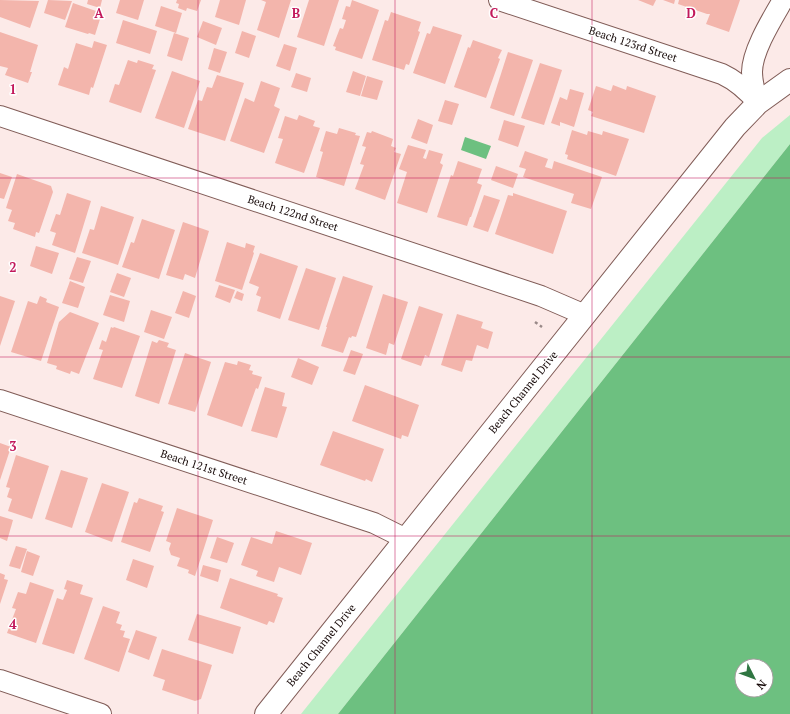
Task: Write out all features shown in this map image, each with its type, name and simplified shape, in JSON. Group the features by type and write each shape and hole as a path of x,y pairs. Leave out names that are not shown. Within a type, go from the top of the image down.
{"main road":[{"name":"Beach Channel Drive","path":"266,714 735,127 758,103 790,80"}],"street":[{"name":"Beach 123rd Street","path":"499,0 722,74 732,78 741,85 758,103"},
{"path":"758,103 752,72 753,62 756,51 783,0"},
{"name":"Beach 122nd Street","path":"0,116 541,296 585,315"},
{"name":"Beach 121st Street","path":"0,400 374,523 406,540"},
{"path":"0,680 101,714"}],"path":[{"path":"535,322 542,327"}],"shaded area":[{"path":"790,115 790,144 338,714 301,714 762,138"},
{"path":"465,137 491,146 486,159 461,150"},
{"path":"790,144 790,714 338,714"}],"building":[{"path":"0,0 39,1 30,28 0,17"},
{"path":"48,0 72,1 65,20 44,13"},
{"path":"88,0 102,0 100,8 87,4"},
{"path":"120,0 144,0 138,20 116,13"},
{"path":"177,0 201,0 197,11 187,8 186,11 178,8 179,4 176,3"},
{"path":"220,0 246,0 239,25 215,17"},
{"path":"261,0 291,0 279,38 257,30 266,2"},
{"path":"309,0 339,0 324,46 297,37"},
{"path":"352,0 379,10 362,59 335,50 336,47 333,46 340,28 343,29 346,20 342,19 346,6 350,7"},
{"path":"638,0 656,0 653,6"},
{"path":"663,0 675,0 674,4"},
{"path":"679,0 740,0 729,32 706,24 710,14 678,4"},
{"path":"73,3 96,11 95,15 101,16 95,35 65,27"},
{"path":"161,6 182,13 176,33 155,26"},
{"path":"391,12 421,22 418,31 420,32 409,65 406,64 404,70 372,60 385,20 388,21"},
{"path":"123,20 157,31 150,54 116,43"},
{"path":"203,21 222,28 216,45 197,37"},
{"path":"433,26 462,35 445,84 413,73 427,33 430,34"},
{"path":"242,31 256,36 249,58 235,53"},
{"path":"0,32 38,45 28,83 5,75 8,68 0,66"},
{"path":"174,33 189,38 182,61 167,56"},
{"path":"473,40 502,50 498,58 500,59 486,98 454,87 468,47 470,48"},
{"path":"94,41 107,45 93,88 91,87 89,95 58,85 64,67 68,69 76,43 92,48"},
{"path":"284,44 297,48 290,71 276,66"},
{"path":"214,48 227,52 220,73 208,69"},
{"path":"508,52 533,60 514,116 490,108"},
{"path":"128,60 137,63 138,60 154,65 152,69 156,70 141,113 109,102 115,84 119,85"},
{"path":"540,63 562,70 544,125 521,118"},
{"path":"172,71 200,81 184,128 155,118"},
{"path":"353,71 366,76 360,96 346,92"},
{"path":"296,73 311,78 307,92 291,87"},
{"path":"217,75 244,83 225,141 188,129 198,100 202,101 207,87 212,88"},
{"path":"367,76 383,81 377,100 361,96"},
{"path":"261,81 280,88 274,106 280,109 264,153 230,141 245,98 254,102"},
{"path":"613,85 626,90 627,86 656,96 644,133 591,116 593,112 588,110 596,86 611,91"},
{"path":"570,89 584,93 574,127 560,122 560,126 551,123 560,97 567,100"},
{"path":"445,100 459,104 452,125 438,121"},
{"path":"299,115 315,121 313,126 320,128 304,173 275,163 283,139 278,138 285,116 297,120"},
{"path":"418,119 433,125 427,144 411,138"},
{"path":"504,120 525,126 518,147 498,140"},
{"path":"339,128 356,133 355,135 360,136 344,186 316,177 323,152 320,151 326,131 337,134"},
{"path":"572,130 587,135 588,131 602,135 603,131 629,139 616,176 567,159 568,155 565,154"},
{"path":"372,131 393,139 391,146 396,148 394,152 401,154 385,200 355,189 364,165 360,164 366,147 362,146 367,132 371,133"},
{"path":"408,145 426,150 423,158 426,159 429,150 443,154 440,163 443,165 427,213 397,203 407,172 399,169"},
{"path":"525,151 548,159 545,167 552,169 554,161 602,177 591,209 571,203 574,194 523,177 526,169 519,167"},
{"path":"458,161 482,169 477,183 482,185 467,226 437,217 451,175 453,176"},
{"path":"496,166 518,174 513,188 491,180"},
{"path":"0,173 12,177 4,199 0,198"},
{"path":"17,174 51,186 53,192 39,233 36,232 35,237 13,229 15,223 8,221 12,210 6,208"},
{"path":"67,193 91,201 75,253 52,245 56,233 50,231 56,214 60,215"},
{"path":"513,193 567,211 553,254 495,234 508,195 513,196"},
{"path":"484,195 500,200 488,232 473,227"},
{"path":"101,206 134,217 118,265 82,253 90,229 94,230"},
{"path":"142,219 175,230 159,279 122,267 131,242 134,243"},
{"path":"183,222 209,231 195,278 185,274 183,280 166,275"},
{"path":"227,242 245,248 246,243 255,246 242,290 215,281"},
{"path":"36,246 59,253 52,274 30,266"},
{"path":"260,253 298,266 280,319 257,311 261,297 256,295 259,287 249,283"},
{"path":"77,257 91,261 83,283 69,279"},
{"path":"306,268 336,278 319,330 288,320"},
{"path":"117,273 131,278 124,297 110,292"},
{"path":"343,276 373,286 356,337 349,337 343,353 321,346"},
{"path":"70,281 85,287 78,308 62,303"},
{"path":"219,285 235,290 230,303 215,297"},
{"path":"183,291 196,296 189,318 175,313"},
{"path":"237,291 244,294 242,301 234,298"},
{"path":"383,294 408,302 394,345 389,343 386,355 366,348"},
{"path":"110,295 130,301 124,322 103,315"},
{"path":"0,296 15,301 0,346"},
{"path":"40,296 47,299 46,302 59,307 41,361 11,352 28,301 37,304"},
{"path":"419,306 443,314 429,357 425,355 421,366 401,359"},
{"path":"151,310 172,317 164,339 144,332"},
{"path":"70,312 99,323 79,374 71,371 70,374 56,369 57,366 47,363 59,322"},
{"path":"457,314 483,322 481,328 493,332 488,349 477,345 472,361 466,360 462,372 441,365"},
{"path":"111,327 140,336 122,388 93,379 103,350 99,349 102,340 106,342"},
{"path":"159,340 169,343 167,347 176,350 159,404 135,396 152,341 157,343"},
{"path":"351,350 363,354 355,375 343,371"},
{"path":"185,353 211,362 195,412 168,404"},
{"path":"298,358 319,367 312,385 291,377"},
{"path":"238,361 251,365 249,370 253,371 252,374 262,377 258,389 256,388 242,427 207,415 225,362 237,365"},
{"path":"365,385 419,405 408,437 402,435 401,439 352,421"},
{"path":"265,387 285,393 282,406 287,407 277,438 251,431"},
{"path":"333,431 384,449 372,482 366,479 365,481 320,465"},
{"path":"0,443 11,447 0,480"},
{"path":"16,455 49,466 32,519 8,511 12,499 7,497 10,488 6,487"},
{"path":"61,470 88,478 72,528 45,519"},
{"path":"102,483 129,492 112,542 85,532"},
{"path":"139,498 163,506 161,511 164,512 150,552 121,542 134,502 137,503"},
{"path":"177,508 213,520 195,576 188,573 189,570 177,566 180,558 171,555 169,549 171,543 166,541"},
{"path":"0,516 13,520 7,541 0,538"},
{"path":"276,531 312,543 301,575 279,567 274,582 256,576 258,571 241,565 251,537 272,544"},
{"path":"217,537 234,543 227,563 210,558"},
{"path":"16,546 27,549 20,569 9,566"},
{"path":"27,551 40,556 33,576 21,572"},
{"path":"133,559 154,566 147,588 126,580"},
{"path":"203,565 221,570 218,582 200,576"},
{"path":"0,573 5,575 4,579 8,580 0,604"},
{"path":"230,578 278,594 277,596 283,598 274,623 269,621 267,625 220,608"},
{"path":"67,580 83,585 80,594 93,598 74,654 42,644 57,598 63,600 67,590 64,589"},
{"path":"30,582 54,590 36,643 7,633 16,609 12,608 18,592 26,594"},
{"path":"103,606 120,612 116,623 122,625 120,630 125,631 123,637 130,639 119,672 84,659"},
{"path":"197,614 241,627 233,654 188,640"},
{"path":"136,630 157,637 149,660 128,652"},
{"path":"162,649 212,665 201,699 195,701 162,690 165,680 153,676"}]}
